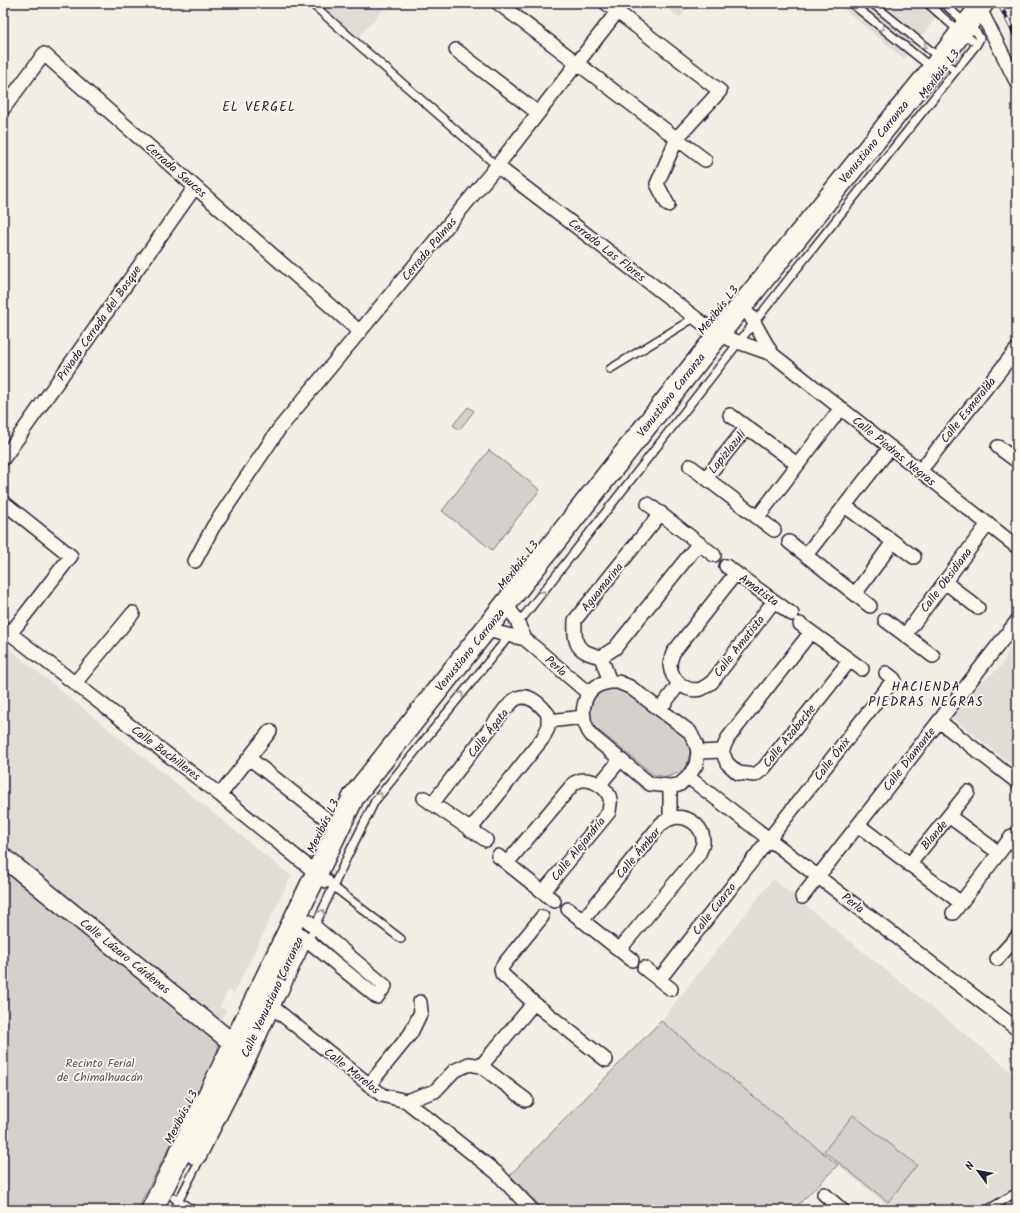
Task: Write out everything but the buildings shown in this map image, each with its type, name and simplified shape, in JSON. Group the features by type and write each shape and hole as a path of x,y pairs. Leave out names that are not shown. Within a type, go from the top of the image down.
{"main road":[{"name":"Venustiano Carranza","path":"368,784 506,624 725,338 748,315 980,19"},
{"name":"Calle Venustiano Carranza","path":"152,1210 237,1046 267,1003 308,931 337,827 354,796 368,784"},
{"name":"Calle Venustiano Carranza","path":"267,1003 322,878 365,801 368,784"},
{"name":"Calle Venustiano Carranza","path":"173,1205 237,1046"}],"street":[{"path":"498,3 705,160"},
{"path":"606,3 720,91 677,138 657,184 668,205"},
{"name":"Cerrada Palmas","path":"195,561 214,527 279,429 497,166 617,12"},
{"path":"980,19 1017,83"},
{"path":"456,50 538,113"},
{"name":"Cerrada Sauces","path":"3,110 44,54 360,332"},
{"name":"Cerrada Las Flores","path":"497,166 694,318 725,338"},
{"name":"Privada Cerrada del Bosque","path":"3,459 195,187"},
{"name":"Calle Piedras Negras","path":"748,315 772,354"},
{"name":"Calle Piedras Negras","path":"725,338 772,354 1017,547"},
{"name":"Calle Esmeralda","path":"920,471 1017,349"},
{"path":"757,518 841,408"},
{"path":"730,415 746,428"},
{"name":"Lapizlazuli","path":"774,530 706,478 746,428 797,464"},
{"path":"998,447 1016,458"},
{"path":"806,555 890,448"},
{"path":"690,466 706,478"},
{"path":"3,502 71,556 6,631"},
{"path":"648,504 714,555"},
{"path":"845,506 914,557"},
{"name":"Aguamarina","path":"601,657 583,651 575,641 575,620 661,513"},
{"name":"Calle Obsidiana","path":"905,635 988,524"},
{"path":"789,542 870,606"},
{"path":"854,594 893,542"},
{"path":"610,682 601,657 615,648 699,543"},
{"name":"Amatista","path":"679,684 673,675 670,665 673,653 731,569 774,601 811,632 862,668"},
{"path":"945,582 978,608"},
{"name":"Calle Amatista","path":"679,684 692,690 702,688 712,682 774,601"},
{"path":"75,683 133,613"},
{"path":"885,620 933,656"},
{"name":"Calle Diamante","path":"802,897 1017,621"},
{"name":"Perla","path":"506,624 588,693"},
{"name":"Calle Bachilleres","path":"6,631 220,795 322,878"},
{"path":"698,752 722,752 728,738 811,632"},
{"name":"Calle Azabache","path":"722,752 727,763 738,773 755,775 764,768 850,660"},
{"name":"Calle Ónix","path":"770,839 890,676"},
{"path":"610,682 618,682 630,687 690,732 698,752 696,765 688,777 679,784 670,786 650,784 592,736 586,728 584,706 588,693 597,686 610,682"},
{"path":"660,709 679,684"},
{"name":"Calle Ágata","path":"470,830 428,801 505,709 515,700 524,697 533,699 541,704 548,714 549,721"},
{"path":"486,840 470,830 543,738 548,728 549,721 584,717"},
{"path":"939,721 1017,782"},
{"path":"220,795 270,731"},
{"path":"248,758 337,827"},
{"path":"554,900 503,860 574,783 582,780 590,780 600,785 620,760"},
{"name":"Perla","path":"688,777 1017,1029"},
{"name":"Calle Alejandría","path":"543,892 609,812 610,799 607,791 600,785"},
{"path":"670,786 670,819"},
{"path":"950,816 968,792"},
{"name":"Blande","path":"909,864 950,816 999,853"},
{"name":"Calle Ámbar","path":"582,920 662,824 670,819 686,818 696,824 702,833 703,843 699,854 619,950"},
{"path":"858,825 909,864 957,908 1012,836"},
{"name":"Calle Cuarzo","path":"659,980 770,839"},
{"name":"Calle Lázaro Cárdenas","path":"3,857 237,1046"},
{"path":"568,910 632,960"},
{"path":"542,917 502,969 502,974 534,1003 606,1060"},
{"path":"308,931 331,941 386,986 377,997 322,952 308,931"},
{"path":"322,952 331,941"},
{"path":"997,959 1016,941"},
{"path":"644,968 671,989"},
{"path":"369,1084 411,1034 421,1012 420,1002"},
{"name":"Calle Morelos","path":"267,1003 382,1095 406,1101 497,1173 527,1208"},
{"path":"481,1066 534,1003"},
{"path":"406,1101 434,1092 454,1070 469,1064 481,1066 526,1100"},
{"path":"824,1194 842,1210"}],"lane":[{"path":"311,3 497,166"},
{"name":"Mexibús L3","path":"337,827 353,790 364,775 503,601 725,338 800,224 927,70 927,64 851,3"},
{"path":"872,3 946,64"},
{"path":"927,3 980,19"},
{"path":"943,3 980,19"},
{"name":"Mexibús L3","path":"748,315 977,44 980,38 980,19"},
{"path":"610,368 694,318"},
{"name":"Mexibús L3","path":"146,1210 237,1046 322,878 375,801 506,624"},
{"path":"322,878 401,939"},
{"path":"193,1210 173,1205 267,1003"},
{"path":"987,1210 1017,1192"}],"shaded area":[{"path":"314,3 389,3 356,40"},
{"path":"662,3 692,3 679,18"},
{"path":"837,3 947,3 904,59"},
{"path":"1017,637 1017,769 953,718 980,682 989,677 1003,664 1011,644"},
{"path":"3,644 291,876 234,993 228,990 220,1007 226,1010 219,1024 3,851"},
{"path":"773,879 1017,1076 1017,1210 893,1210 661,1021"}],"green space":[{"path":"468,407 474,411 459,430 453,425"},
{"path":"489,450 540,490 492,550 442,511"},
{"path":"613,685 628,689 681,732 689,743 690,752 684,769 667,777 654,775 593,726 589,713 595,693"},
{"name":"Recinto Ferial de Chimalhuacán","path":"3,870 219,1042 216,1057 137,1210 3,1210"},
{"path":"661,1021 838,1165 793,1210 544,1210 510,1175"},
{"path":"853,1115 917,1165 888,1202 824,1151"}],"railway":[{"path":"999,3 1017,39"}],"district":[{"name":"EL VERGEL","path":"259,106"},
{"name":"HACIENDA PIEDRAS NEGRAS","path":"926,694"}]}
